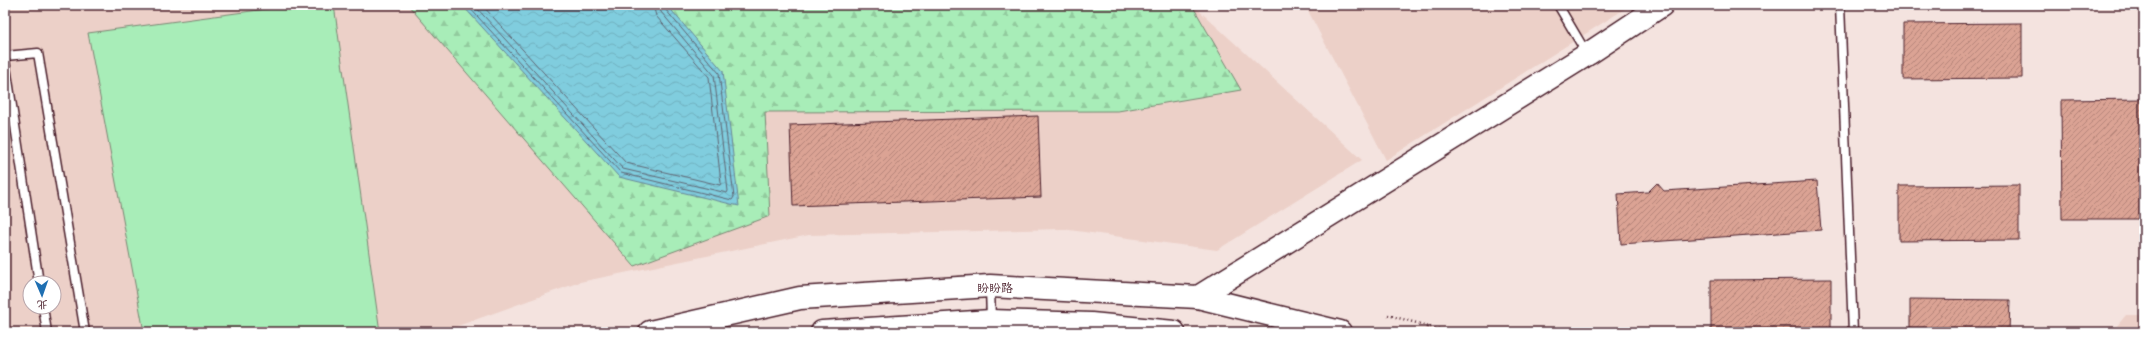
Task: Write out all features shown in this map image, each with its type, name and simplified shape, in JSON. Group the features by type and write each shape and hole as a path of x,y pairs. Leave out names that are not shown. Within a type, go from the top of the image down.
{"main road":[{"path":"1198,297 1588,54 1662,5"},
{"name":"盼盼路","path":"650,332 800,298 990,286 1198,297 1340,332"},
{"path":"822,332 1091,324 1174,332"}],"lane":[{"path":"1558,5 1588,54"},
{"path":"1840,5 1853,332"},
{"path":"5,56 38,53 84,332"},
{"path":"5,60 38,275"},
{"path":"990,286 991,326"},
{"path":"44,315 47,332"}],"path":[{"path":"1388,315 1449,332"},
{"path":"1427,332 1428,326"}],"shaded area":[{"path":"5,5 1193,5 1362,160 1217,250 1062,229 809,235 580,282 441,332 5,332"},
{"path":"1305,5 1631,5 1386,160"},
{"path":"2126,315 2144,315 2144,332 2112,332"}],"green space":[{"path":"296,5 334,5 380,332 144,332 88,33"},
{"path":"408,5 1192,5 1241,90 1118,111 765,112 770,216 634,266"}],"water":[{"path":"462,5 667,5 723,71 739,206 619,177"}],"building":[{"path":"2022,23 2022,78 1903,79 1903,24"},
{"path":"2144,99 2144,219 2062,219 2061,100"},
{"path":"1038,116 1041,197 793,206 790,125"},
{"path":"1817,181 1821,230 1621,244 1618,194 1648,192 1657,183 1664,191"},
{"path":"2019,185 2019,240 1899,241 1899,186"},
{"path":"1831,279 1831,332 1711,332 1711,280"},
{"path":"1910,299 2010,300 2009,332 1910,332"}]}
